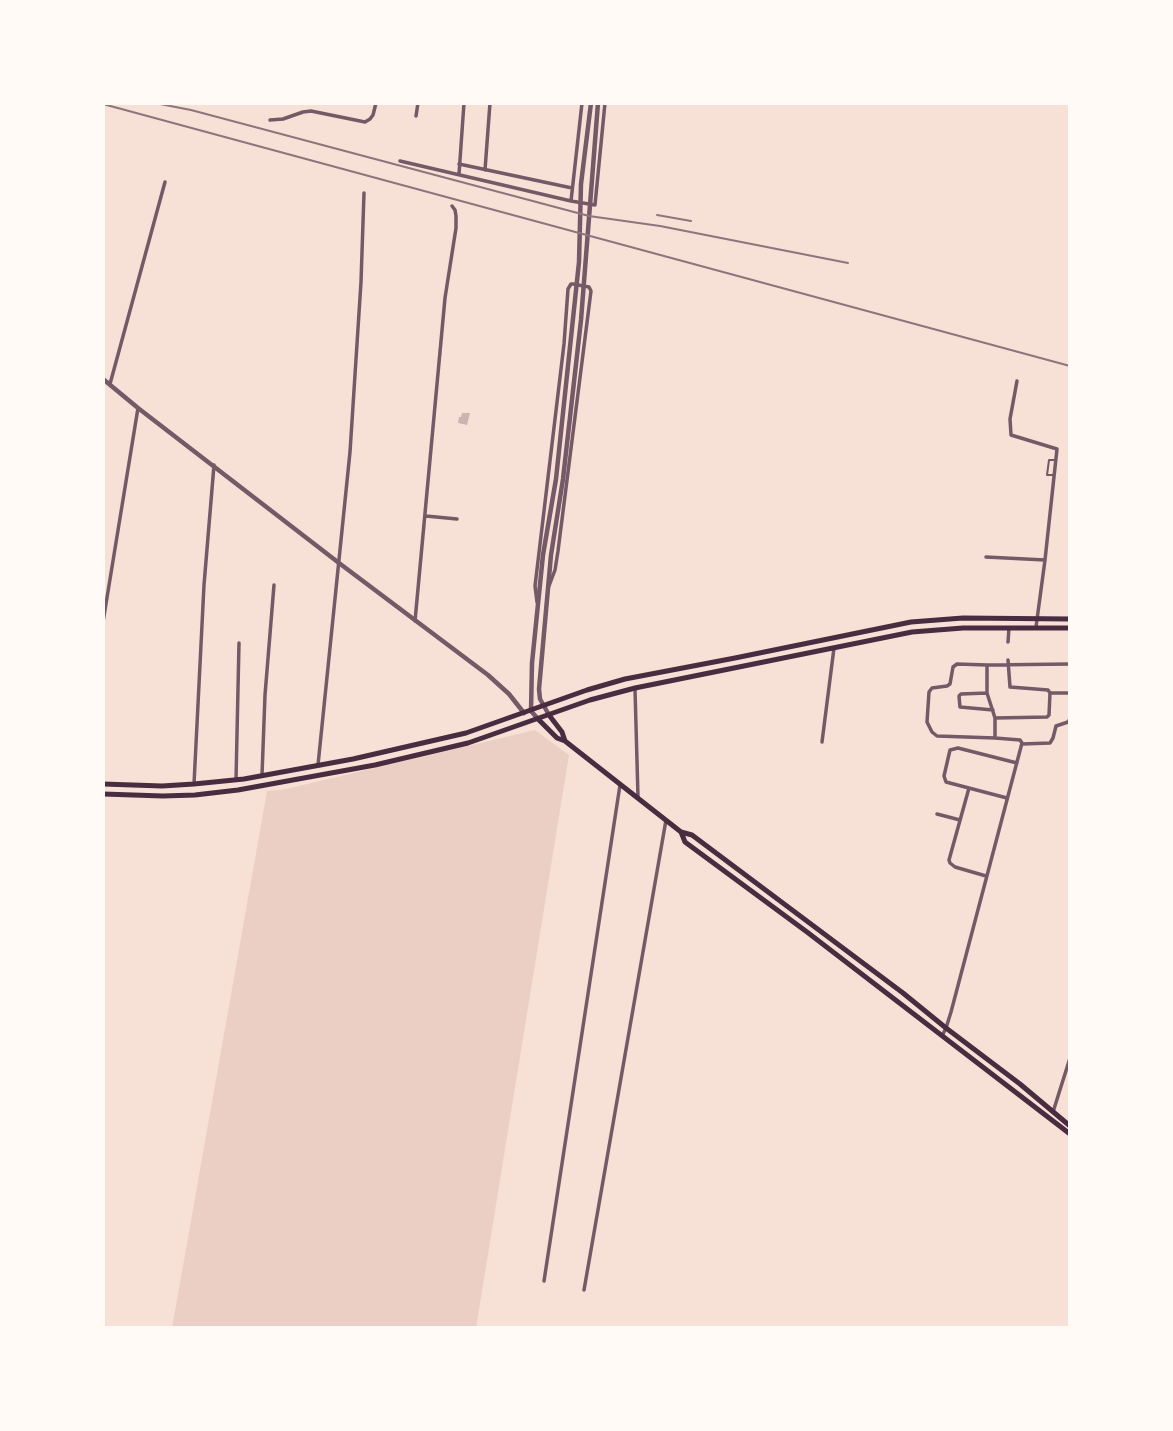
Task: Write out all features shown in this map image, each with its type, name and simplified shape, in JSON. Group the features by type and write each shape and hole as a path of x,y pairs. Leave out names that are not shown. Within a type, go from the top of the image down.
{"main road":[{"path":"103,784 194,785 318,765 466,733 625,679 911,622 963,618 1070,619"},
{"path":"911,622 912,632"},
{"path":"103,794 195,795 246,789 424,754 468,743 590,700 635,688 912,632 963,628 1070,628"},
{"path":"696,665 698,675"},
{"path":"549,715 562,732 565,741"},
{"path":"538,719 556,738 565,741 681,832 692,835 903,993 1070,1126"},
{"path":"244,779 246,789"},
{"path":"681,832 685,842 1070,1134"}],"street":[{"path":"270,120 311,111 365,122 373,115 376,103"},
{"path":"416,116 418,103"},
{"path":"459,175 464,103"},
{"path":"485,170 490,103"},
{"path":"571,201 582,103"},
{"path":"527,712 543,555 556,479 579,262 581,184 591,103"},
{"path":"549,715 540,699 539,689 551,555 563,479 581,320 598,103"},
{"path":"400,161 595,205 605,103"},
{"path":"459,164 572,188"},
{"path":"110,384 165,182"},
{"path":"318,765 350,452 364,193"},
{"path":"415,621 445,298 456,228 455,210 452,206"},
{"path":"538,608 535,586 563,356 568,289 573,284 589,287 591,291 558,551 548,588"},
{"path":"103,379 488,676 538,719"},
{"path":"1017,381 1010,419 1011,435 1057,449 1035,628"},
{"path":"103,622 138,408"},
{"path":"194,785 204,584 214,465"},
{"path":"426,516 457,519"},
{"path":"986,556 1045,560"},
{"path":"262,775 274,584"},
{"path":"1008,642 1009,628"},
{"path":"236,780 239,643"},
{"path":"822,742 834,648"},
{"path":"1008,663 1010,687 1070,693"},
{"path":"1022,744 1020,740 941,737 932,732 927,722 929,692 932,688 947,687 950,684 953,667 957,664 1070,664"},
{"path":"987,665 987,694 995,718 995,738"},
{"path":"635,688 638,799"},
{"path":"995,718 1046,717 1050,692"},
{"path":"987,694 961,694 960,707 993,710"},
{"path":"1022,744 1050,743 1054,738 1056,726 1070,719"},
{"path":"942,1036 1022,744"},
{"path":"1007,798 946,782 944,779 950,750 954,748 1017,763"},
{"path":"544,1281 620,785"},
{"path":"969,788 949,856 950,863 986,876"},
{"path":"937,814 960,820"},
{"path":"584,1290 666,820"},
{"path":"1053,1112 1070,1058"}],"shaded area":[{"path":"535,730 569,755 476,1328 172,1328 267,791 286,789"}],"building":[{"path":"462,413 470,413 467,425 458,423"}],"railway":[{"path":"155,103 191,110 589,216 660,226 848,263"},
{"path":"103,104 1070,366"},
{"path":"657,215 691,221"}]}
